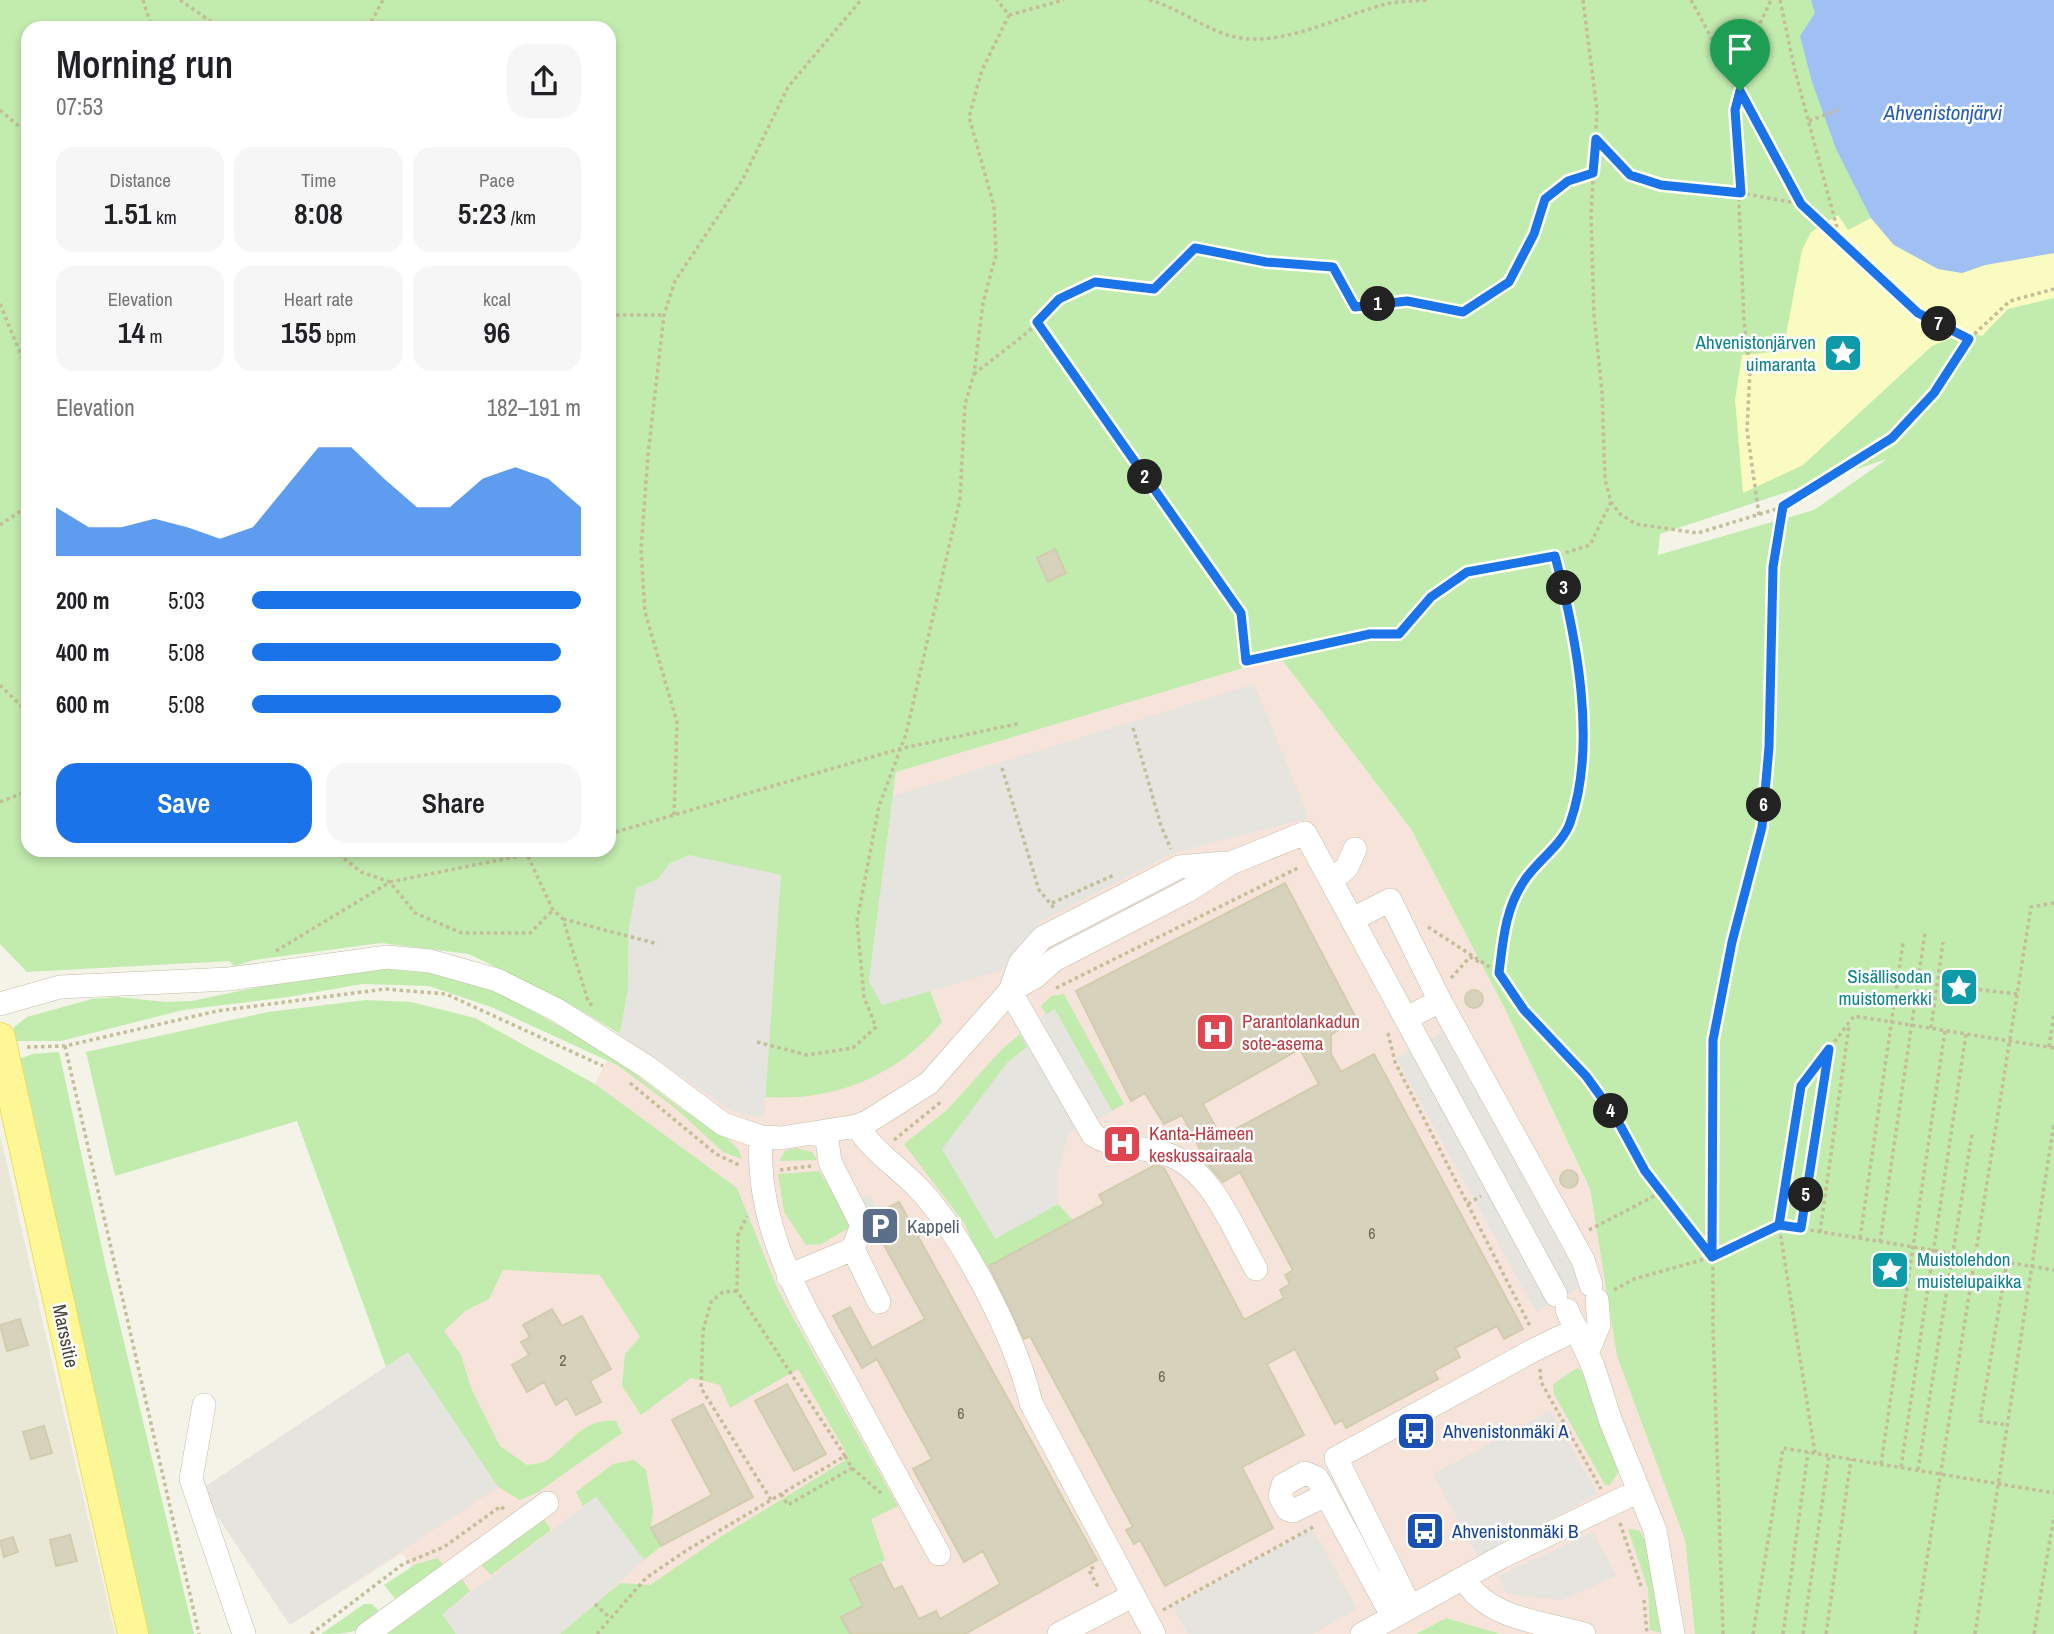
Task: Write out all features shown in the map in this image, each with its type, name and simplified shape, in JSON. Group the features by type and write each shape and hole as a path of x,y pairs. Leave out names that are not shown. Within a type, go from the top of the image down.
{"main road":[{"name":"Marssitie","path":"1,1043 134,1634"}],"street":[{"path":"0,1004 60,987 229,979 387,957 430,961 497,980 557,1010 646,1067 723,1124 761,1137 781,1138 857,1126 929,1083 1010,991 1076,949 1186,891 1231,863 1306,834 1353,919 1397,1024 1567,1311 1587,1353 1656,1530 1673,1634"},
{"path":"1332,881 1347,867 1354,849"},
{"path":"1231,863 1179,867 1042,939 1020,963 1010,991 1093,1135 1110,1143 1172,1156 1185,1165 1206,1183 1255,1269"},
{"path":"1353,919 1390,900 1438,997 1583,1260 1594,1293 1599,1325 1587,1353"},
{"path":"1397,1024 1438,997"},
{"path":"857,1126 876,1150 920,1189 955,1234 1023,1368 1031,1403 1152,1630"},
{"path":"826,1132 830,1162 862,1225 853,1249 879,1302"},
{"path":"761,1137 759,1168 762,1198 788,1276 939,1554"},
{"path":"788,1276 853,1249"},
{"path":"1402,1612 1390,1566 1336,1458 1538,1356 1567,1311"},
{"path":"204,1405 191,1479 244,1634"},
{"path":"1362,1634 1464,1578 1639,1491"},
{"path":"367,1634 547,1503"},
{"path":"1332,1504 1402,1612"},
{"path":"1464,1578 1473,1594 1494,1609 1584,1634"},
{"path":"1059,1634 1132,1596"}],"path":[{"path":"142,0 150,21"},
{"path":"180,0 210,21"},
{"path":"372,21 383,0"},
{"path":"674,816 677,722 645,612 641,550 648,455 664,315 674,281 743,179 788,87 861,0"},
{"path":"997,0 1009,15"},
{"path":"757,1042 807,1055 853,1048 876,1027 864,997 857,921 879,806 906,734 956,522 965,404 974,374 983,303 996,255 994,206 969,117 982,70 1009,15 1065,0"},
{"path":"1149,0 1165,4 1201,26 1253,40 1298,32 1388,4 1429,0"},
{"path":"1583,0 1597,110 1591,215 1594,315 1602,391 1605,479 1611,502 1620,514 1636,524 1698,533 1783,506 1892,438 1934,393 1969,339 2010,301 2054,289"},
{"path":"1691,0 1801,204 1918,313 1969,339"},
{"path":"1759,515 1747,430 1750,371 1744,321 1741,193 1735,110 1754,36 1770,0"},
{"path":"1780,0 1840,239"},
{"path":"1809,121 1840,109"},
{"path":"0,110 21,128"},
{"path":"1596,139 1630,175 1661,185 1741,193 1801,204"},
{"path":"974,374 1037,322 1059,299 1095,282 1154,289 1195,248 1266,262 1333,267 1355,307 1407,301 1463,312 1509,282 1534,234 1545,199 1568,181 1593,173"},
{"path":"0,304 21,355"},
{"path":"616,315 664,315"},
{"path":"1037,322 1241,613 1246,661 1370,634 1399,634 1431,597 1467,572 1555,556 1590,545 1611,502"},
{"path":"1723,1634 1712,1257 1713,1040 1732,942 1762,827 1769,747 1773,567 1783,506"},
{"path":"0,526 21,511"},
{"path":"1499,973 1505,922 1523,882 1569,826 1583,773 1579,685 1567,602 1555,556"},
{"path":"0,685 21,706"},
{"path":"616,832 899,749 1021,723"},
{"path":"1133,728 1161,826 1179,867"},
{"path":"1002,768 1039,890 1052,904 1064,927"},
{"path":"0,802 21,794"},
{"path":"342,857 360,872 390,881 415,913 461,933 530,933 553,910"},
{"path":"275,951 390,881 522,857"},
{"path":"528,857 553,910 563,919 658,944"},
{"path":"1054,989 1304,865 1308,873"},
{"path":"1186,891 1196,917"},
{"path":"1915,1634 2031,907 2054,903"},
{"path":"1395,910 1443,935 1499,973 1524,1010 1586,1076 1615,1116 1645,1171 1712,1257"},
{"path":"563,919 588,1001"},
{"path":"1880,1242 1925,933"},
{"path":"1931,1028 1943,942"},
{"path":"1860,1238 1903,943"},
{"path":"1076,949 1087,973"},
{"path":"1438,997 1470,957 1499,973"},
{"path":"1965,988 2017,994"},
{"path":"1,1043 65,1046 217,1012 385,989 446,995 604,1066"},
{"path":"1815,1453 1779,1225 1801,1086 1854,1016 2051,1048 2054,1012"},
{"path":"1397,1024 1395,1062 1538,1356"},
{"path":"1821,1232 1849,1024"},
{"path":"1881,1464 1945,1031"},
{"path":"1901,1467 1966,1034"},
{"path":"65,1046 199,1634"},
{"path":"1801,1228 1829,1049"},
{"path":"624,1079 716,1154 741,1166 779,1170 830,1162"},
{"path":"876,1150 902,1136 944,1100"},
{"path":"1975,1634 2054,1123"},
{"path":"1918,1470 1972,1133"},
{"path":"1572,1239 1662,1192"},
{"path":"747,1215 738,1235 737,1291 852,1468 891,1503"},
{"path":"1594,1293 1712,1257 1779,1225 2054,1270"},
{"path":"2007,1262 1980,1421 2008,1425"},
{"path":"737,1291 723,1292 711,1302 703,1331 701,1388 771,1500"},
{"path":"1753,1634 1783,1448 2054,1493"},
{"path":"1783,1634 1808,1452"},
{"path":"597,1634 646,1578 845,1456"},
{"path":"1803,1634 1829,1456"},
{"path":"1826,1634 1851,1459"},
{"path":"780,1494 788,1505 852,1468"},
{"path":"1152,1630 1165,1608 1332,1504"},
{"path":"311,1634 403,1564 444,1546 501,1506 518,1524"},
{"path":"2034,1634 2054,1516"},
{"path":"595,1604 610,1618"}],"shaded area":[{"path":"0,0 2054,0 2054,1634 1695,1634 1685,1540 1617,1356 1590,1189 1504,1007 1411,829 1280,657 896,772 869,981 882,1005 930,991 942,1022 925,1041 885,1071 839,1090 815,1095 765,1097 670,863 629,927 628,990 620,1034 572,1005 469,954 381,943 254,960 234,966 229,961 27,972 0,944","holes":["1887,459 1814,510 1658,555 1660,534"]},
{"name":"Kanta-Hämeen keskussairaala","path":"1280,657 1411,829 1504,1007 1590,1190 1617,1356 1685,1540 1695,1634 1501,1634 1446,1618 1416,1634 456,1634 402,1553 290,1625 200,1490 408,1352 483,1267 736,1188 595,1084 620,1034 869,981 896,772"},
{"path":"1254,684 1309,818 1173,853 1042,921 1003,970 882,1005 869,981 893,796"},
{"path":"689,855 781,875 764,1117 732,1111 620,1034 628,990 629,927 636,888 658,879 670,863"},
{"path":"383,969 453,975 505,996 606,1052 680,1108 727,1138 739,1150 742,1159 723,1152 674,1107 617,1065 491,1007 429,986 362,984 288,997 183,1010 61,1041 14,1041 14,1027 27,1017 92,999 118,997 166,1002 192,1001 268,985"},
{"path":"1064,994 1124,1104 1112,1111 1055,1010 1046,1015 1041,1006 1051,996"},
{"path":"366,1000 411,1002 475,1018 595,1084 737,1188 779,1292 898,1506 871,1519 885,1560 850,1579 863,1606 850,1634 560,1634 620,1583 650,1585 722,1536 849,1458 798,1369 730,1408 720,1385 691,1378 641,1415 622,1386 625,1354 640,1337 600,1275 503,1270 489,1299 465,1311 444,1331 461,1355 471,1388 500,1446 527,1465 549,1459 579,1432 595,1423 616,1421 622,1433 538,1492 520,1500 498,1487 408,1353 386,1367 297,1121 115,1176 86,1052 268,1012"},
{"path":"1054,1009 1112,1111 1069,1134 1058,1169 1058,1204 995,1239 942,1149 1007,1063 1027,1048 1020,1034"},
{"path":"1443,1032 1583,1286 1536,1312 1396,1058"},
{"path":"1020,1034 1027,1047 1007,1063 995,1238 1058,1204 1073,1220 985,1268 964,1223 904,1144 947,1110 1002,1049"},
{"path":"59,1052 106,1267 194,1634 145,1634 18,1059 33,1054"},
{"path":"0,1134 54,1371 115,1634 0,1634"},
{"path":"795,1148 812,1152 817,1160 779,1161 785,1151"},
{"path":"819,1171 845,1210 849,1228 821,1244 806,1245 784,1212 778,1174"},
{"name":"Kappeli","path":"870,1195 894,1240 884,1245 860,1200"},
{"path":"408,1352 498,1487 290,1625 200,1490"},
{"path":"1577,1368 1581,1370 1620,1460 1621,1468 1610,1485 1605,1485 1554,1394 1553,1384"},
{"path":"1550,1411 1598,1494 1478,1557 1433,1474"},
{"path":"634,1460 646,1470 653,1510 651,1528 661,1546 644,1560 596,1497 583,1506 576,1492 613,1464"},
{"path":"596,1497 644,1560 560,1634 456,1634 443,1614"},
{"path":"543,1518 551,1530 491,1575 482,1566 482,1559"},
{"path":"1313,1529 1357,1609 1312,1634 1188,1634 1173,1607"},
{"path":"1628,1529 1639,1530 1650,1549 1663,1633 1650,1630 1648,1589"},
{"path":"1593,1532 1617,1576 1561,1600 1507,1594 1499,1576"},
{"path":"438,1558 444,1567 397,1601 384,1585 416,1564"},
{"path":"462,1579 470,1591 443,1614 456,1634 378,1634"},
{"path":"364,1604 372,1604 378,1610 368,1624 346,1633 321,1634"},
{"path":"1446,1618 1501,1634 1416,1634"}],"sand":[{"name":"Ahvenistonjärven uimaranta","path":"1838,215 1848,230 1871,218 1894,245 1962,273 1985,265 2054,253 2054,298 2008,309 1982,336 1967,332 1932,346 1803,465 1743,493 1735,400 1742,355 1783,351 1802,250 1811,232"}],"water":[{"name":"Ahvenistonjärvi","path":"1811,0 2054,0 2054,253 1985,265 1962,273 1938,269 1894,245 1871,218 1836,149 1812,82 1800,36 1815,13"}],"building":[{"path":"1055,549 1066,573 1048,582 1037,558"},
{"path":"1285,883 1356,1018 1331,1035 1331,1054 1341,1072 1374,1054 1523,1329 1504,1339 1497,1326 1455,1348 1460,1357 1434,1371 1438,1379 1346,1428 1342,1420 1335,1424 1295,1349 1267,1364 1304,1435 1242,1467 1273,1528 1165,1586 1140,1540 1134,1544 1126,1530 1133,1527 1030,1336 1024,1339 989,1266 1104,1204 1099,1195 1155,1165 1164,1168 1244,1320 1284,1298 1280,1290 1290,1284 1285,1275 1293,1270 1240,1172 1223,1182 1209,1166 1182,1115 1164,1124 1145,1093 1131,1101 1076,991","holes":["1300,1049 1319,1084 1221,1137 1203,1104"]},
{"path":"1474,990 1480,993 1483,999 1480,1005 1474,1008 1468,1005 1465,999 1468,993"},
{"path":"1569,1170 1575,1173 1578,1179 1575,1185 1569,1188 1563,1185 1560,1179 1563,1173"},
{"path":"899,1202 1097,1560 965,1634 850,1634 841,1617 863,1606 850,1579 881,1564 894,1590 902,1586 919,1619 936,1611 940,1619 1000,1584 983,1551 964,1562 913,1469 932,1459 877,1359 862,1368 833,1316 850,1307 872,1348 925,1319 884,1245 894,1240 879,1212"},
{"path":"552,1309 562,1326 582,1316 611,1369 590,1381 601,1402 576,1415 567,1398 556,1405 544,1382 527,1392 512,1365 529,1355 521,1342 530,1337 523,1325"},
{"path":"20,1319 28,1345 7,1351 0,1325"},
{"path":"787,1384 826,1454 794,1471 755,1401"},
{"path":"703,1404 753,1497 661,1546 651,1528 712,1495 672,1420"},
{"path":"44,1426 52,1453 31,1459 23,1432"},
{"path":"70,1535 77,1561 56,1566 50,1540"},
{"path":"13,1537 18,1552 4,1557 0,1541"}],"place":[{"name":"Ahvenistonjärven uimaranta","path":"1843,353"},
{"name":"Sisällisodan muistomerkki","path":"1959,987"},
{"name":"Parantolankadun sote-asema","path":"1215,1032"},
{"name":"Kanta-Hämeen keskussairaala","path":"1122,1144"},
{"name":"Kappeli","path":"880,1226"},
{"name":"Muistolehdon muistelupaikka","path":"1890,1270"},
{"name":"Ahvenistonmäki A","path":"1416,1431"},
{"name":"Ahvenistonmäki B","path":"1425,1531"}],"route":[{"path":"1740,91 1735,110 1741,193 1661,185 1630,175 1596,139 1593,173 1568,181 1545,199 1534,234 1509,282 1463,312 1407,301 1355,307 1333,267 1266,262 1195,248 1154,289 1095,282 1059,299 1037,322 1241,613 1246,661 1286,650 1370,634 1399,634 1431,597 1467,572 1555,556 1567,602 1579,685 1583,773 1569,826 1523,882 1505,922 1499,973 1524,1010 1586,1076 1615,1116 1645,1171 1712,1257 1779,1225 1801,1086 1829,1049 1801,1228 1779,1225 1712,1257 1713,1040 1732,942 1762,827 1769,747 1773,567 1783,506 1892,438 1934,393 1969,339 1918,313 1801,204 1740,91"}]}
